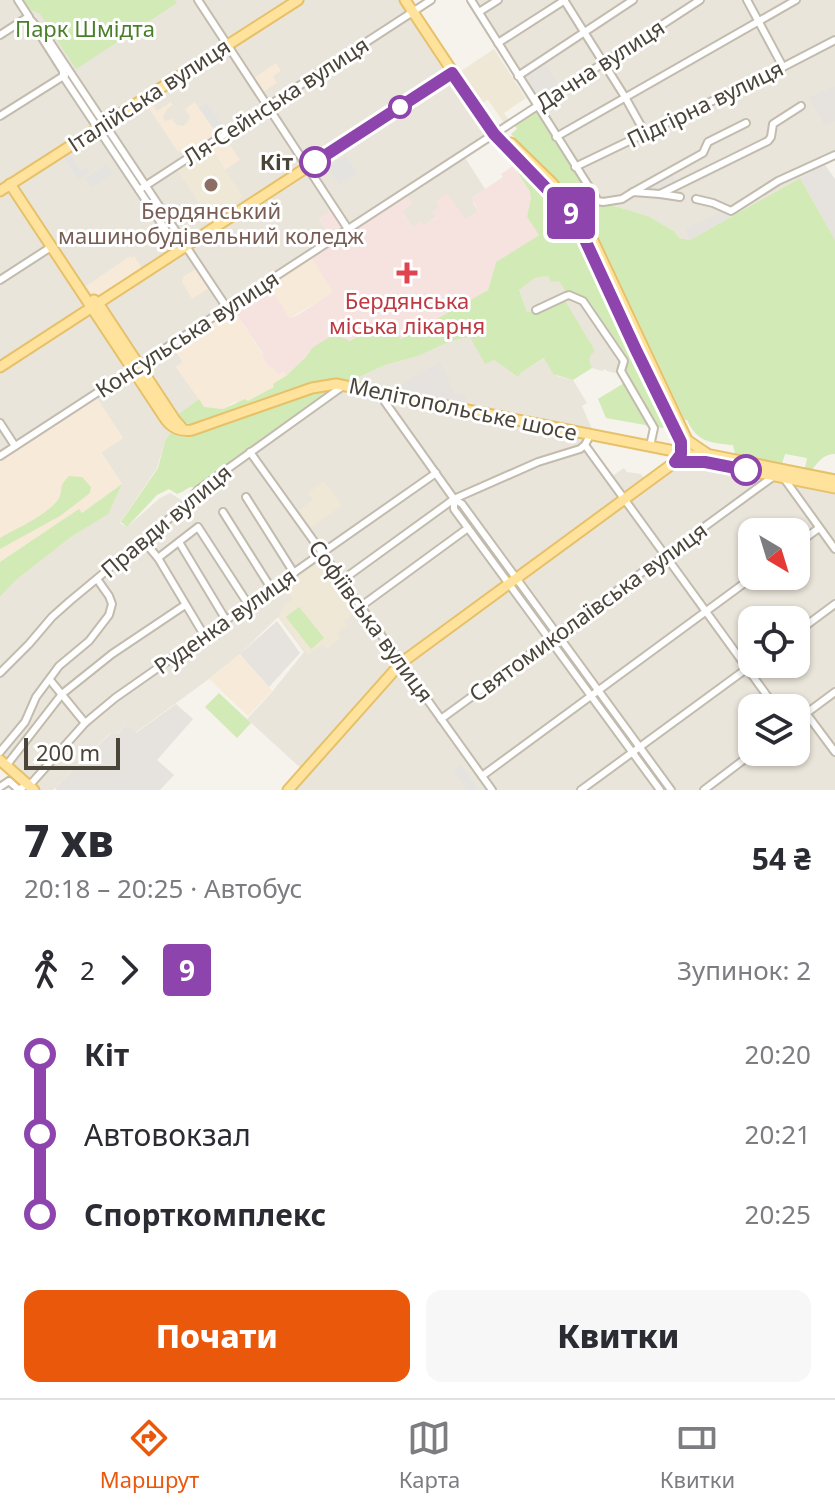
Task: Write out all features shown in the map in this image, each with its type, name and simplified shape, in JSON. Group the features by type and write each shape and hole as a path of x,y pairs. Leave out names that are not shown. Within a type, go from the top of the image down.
{"main road":[{"name":"Італійська вулиця","path":"0,191 298,0"},
{"path":"405,0 472,104 575,218 681,452"},
{"path":"0,367 452,73"},
{"path":"497,133 552,183 581,215 687,440 705,458"},
{"path":"13,183 136,368"},
{"name":"Мелітопольське шосе","path":"136,368 186,431 312,388 345,385 587,440 681,452"},
{"path":"681,452 779,473 835,480"},
{"path":"681,452 705,458"},
{"path":"288,790 401,663 624,499 681,452"},
{"path":"779,473 835,488"},
{"path":"2,762 30,787"}],"street":[{"path":"18,0 182,248 227,308"},
{"path":"198,0 348,229"},
{"name":"Ля-Сейнська вулиця","path":"142,188 431,0"},
{"path":"471,0 598,201 622,199 703,153 708,142 746,123"},
{"path":"479,12 498,0"},
{"path":"498,43 564,0 645,133"},
{"path":"518,76 633,0"},
{"name":"Дачна вулиця","path":"497,133 700,0"},
{"path":"747,0 783,67"},
{"path":"556,137 796,0"},
{"path":"0,35 28,17"},
{"name":"Підгірна вулиця","path":"575,167 835,40"},
{"path":"0,116 66,74"},
{"path":"660,194 768,141 773,124 801,106"},
{"name":"Консульська вулиця","path":"0,456 497,133"},
{"path":"696,199 731,211 778,181 835,155"},
{"path":"633,192 680,197"},
{"path":"0,280 53,245"},
{"path":"536,310 569,295 583,301 624,361 621,371 654,428 650,447"},
{"name":"Правди вулиця","path":"0,673 52,617 182,508 200,489 345,385"},
{"path":"386,394 385,402 454,499 462,504 550,640 660,790"},
{"path":"0,423 15,446"},
{"path":"341,581 454,499 538,462 580,449 587,440 624,499 705,612 738,652"},
{"name":"Софіївська вулиця","path":"250,452 492,790"},
{"name":"Руденка вулиця","path":"30,787 85,723 115,698 436,473"},
{"path":"779,473 835,549"},
{"name":"Святомиколаївська вулиця","path":"441,719 779,473"},
{"path":"794,493 795,486 801,481"},
{"path":"246,497 294,573"},
{"path":"454,499 454,509 468,528 558,635 671,790"},
{"path":"223,512 271,588"},
{"path":"158,558 198,527 248,604"},
{"path":"360,607 468,528"},
{"path":"810,535 819,528"},
{"path":"143,540 158,558 204,635"},
{"path":"179,542 226,620"},
{"path":"0,752 25,722 36,697 59,666 89,641 109,615 112,604 97,579"},
{"path":"482,776 738,588"},
{"path":"810,623 835,604"},
{"path":"2,762 62,694 112,654 185,605"},
{"path":"581,790 738,675"},
{"path":"50,680 85,723"},
{"path":"810,710 835,692"},
{"path":"810,718 835,752"},
{"path":"704,790 738,764"},
{"path":"0,787 9,781 19,790 30,787"}],"shaded area":[{"path":"0,0 402,0 488,134 344,231 331,211 319,219 332,239 172,345 183,362 176,367 199,399 177,415 157,468 120,523 127,527 170,493 185,502 342,390 350,388 585,437 583,445 608,479 624,468 627,472 641,474 648,484 675,464 687,462 778,480 809,518 738,518 738,590 810,590 810,519 835,553 835,689 810,708 810,694 738,694 738,761 699,790 495,790 323,550 280,585 322,557 488,790 292,790 306,773 247,719 304,652 278,617 240,654 135,733 126,725 117,734 110,733 53,790 36,790 0,757 0,597 16,580 71,537 107,514 122,484 101,452 123,438 94,394 0,454"},
{"path":"472,0 835,0 835,160 690,240 679,238 674,231 648,216 598,201"},
{"path":"494,49 526,98 504,113 509,120 504,123 488,100 482,103 461,71"},
{"path":"544,62 560,88 536,104 519,77"},
{"path":"276,63 281,71 273,76 277,83 263,92 254,78"},
{"path":"835,86 835,122 825,126 809,97"},
{"path":"171,102 173,105 163,118 165,121 172,119 183,126 190,117 185,109 195,102 218,135 184,157 148,107 152,104 157,111"},
{"path":"207,103 225,130 218,135 199,108"},
{"path":"226,139 240,160 225,170 211,148"},
{"path":"76,148 78,150 71,156 81,171 87,167 90,172 78,180 63,157"},
{"name":"Бердянський машинобудівельний коледж","path":"211,148 243,197 233,204 235,207 212,222 177,170"},
{"path":"346,155 357,173 339,185 328,167"},
{"path":"464,156 485,189 472,198 478,211 465,220 440,207 436,217 424,226 412,227 402,211 412,204 406,194"},
{"path":"106,165 112,174 92,187 86,178"},
{"path":"825,165 835,179 835,240 800,178"},
{"name":"Бердянська міська лікарня","path":"513,166 530,192 532,198 527,217 539,235 496,262 488,290 401,339 391,325 379,323 350,341 312,348 286,376 283,371 278,375 274,368 269,367 234,310 241,305 240,302 268,283 290,318 298,315 333,292 310,256 406,194 412,204 402,211 412,227 421,221 424,225 436,218 432,212 439,207 436,201 447,194 466,219 478,211 472,198 503,177 501,174"},
{"path":"672,174 679,184 661,193 641,191"},
{"path":"331,210 344,231 332,239 319,219"},
{"path":"726,210 731,217 689,240 685,228"},
{"path":"134,256 143,269 96,300 86,286"},
{"path":"310,256 334,292 290,318 268,283"},
{"path":"196,269 209,288 192,299 182,282 184,276"},
{"path":"548,276 559,280 566,291 577,293 589,301 625,354 627,361 624,371 615,373 592,368 589,355 538,312 527,312 519,290 535,278"},
{"path":"240,302 241,305 234,310 262,356 269,366 283,371 286,376 274,384 275,387 247,402 234,402 223,409 204,407 176,367 183,361 173,346"},
{"path":"470,337 518,377 545,358 557,376 573,380 587,403 582,406 592,429 590,432 357,383 357,378 385,365"},
{"path":"440,361 454,394 465,395 468,408 390,392"},
{"path":"96,397 123,438 101,453 122,484 82,513 79,510 0,562 0,458"},
{"path":"324,481 342,505 311,528 299,510 313,500 308,493"},
{"path":"799,485 835,491 835,545 796,490"},
{"path":"322,560 359,610 344,621 347,625 337,633 341,638 327,649 323,644 308,655 279,617 283,607 293,599 284,587"},
{"path":"277,621 300,653 269,687 240,654"},
{"path":"240,654 272,691 248,716 209,679"},
{"path":"835,694 835,790 707,790 739,766 810,766 810,713"},
{"path":"176,704 193,719 157,760 174,775 160,790 55,788 111,733 118,734 126,725 136,733"},
{"path":"461,765 478,788 475,790 464,790 466,788 453,770"}],"green space":[{"name":"Парк Шмідта","path":"24,0 175,0 177,3 76,69 40,14 31,10"},
{"path":"537,110 598,201 648,216 674,231 679,238 690,240 800,178 835,240 835,454 824,457 811,471 805,468 807,458 785,454 782,464 735,454 733,445 711,442 695,433 685,420 587,213 511,134 517,129 514,124"},
{"path":"508,157 571,223 667,426 662,428 606,418 598,399 629,380 624,371 627,361 625,354 589,301 577,293 566,292 559,281 551,282 548,276 535,278 519,290 527,312 538,312 564,299 595,351 589,359 592,368 573,380 553,374 544,358 518,377 494,360 485,364 470,337 451,341 357,378 357,383 368,387 346,382 200,425 187,423 177,415 199,399 204,407 223,409 245,399 248,401 274,387 273,384 286,376 312,348 334,334 350,341 379,323 391,325 401,339 488,290 496,262 539,235 527,217 530,192"},
{"path":"337,388 198,488 190,487 177,494 169,489 157,495 127,527 121,522 158,468 170,433 184,437 311,392"},
{"path":"69,476 82,477 91,487 90,493 60,516 0,549 0,538 54,504"},
{"path":"122,484 108,514 71,537 16,580 0,597 0,562 79,509 82,513"},
{"path":"299,607 324,638 311,649 286,617"},
{"path":"219,693 251,723 237,738 205,707"}],"bus line":[{"name":"9","path":"315,162 452,73 494,134 575,218 584,233 681,442 681,454 675,462 705,462 746,470"}],"place":[{"name":"Кіт","path":"315,162"},
{"name":"Бердянський машинобудівельний коледж","path":"211,185"},
{"name":"Бердянська міська лікарня","path":"407,273"}]}
